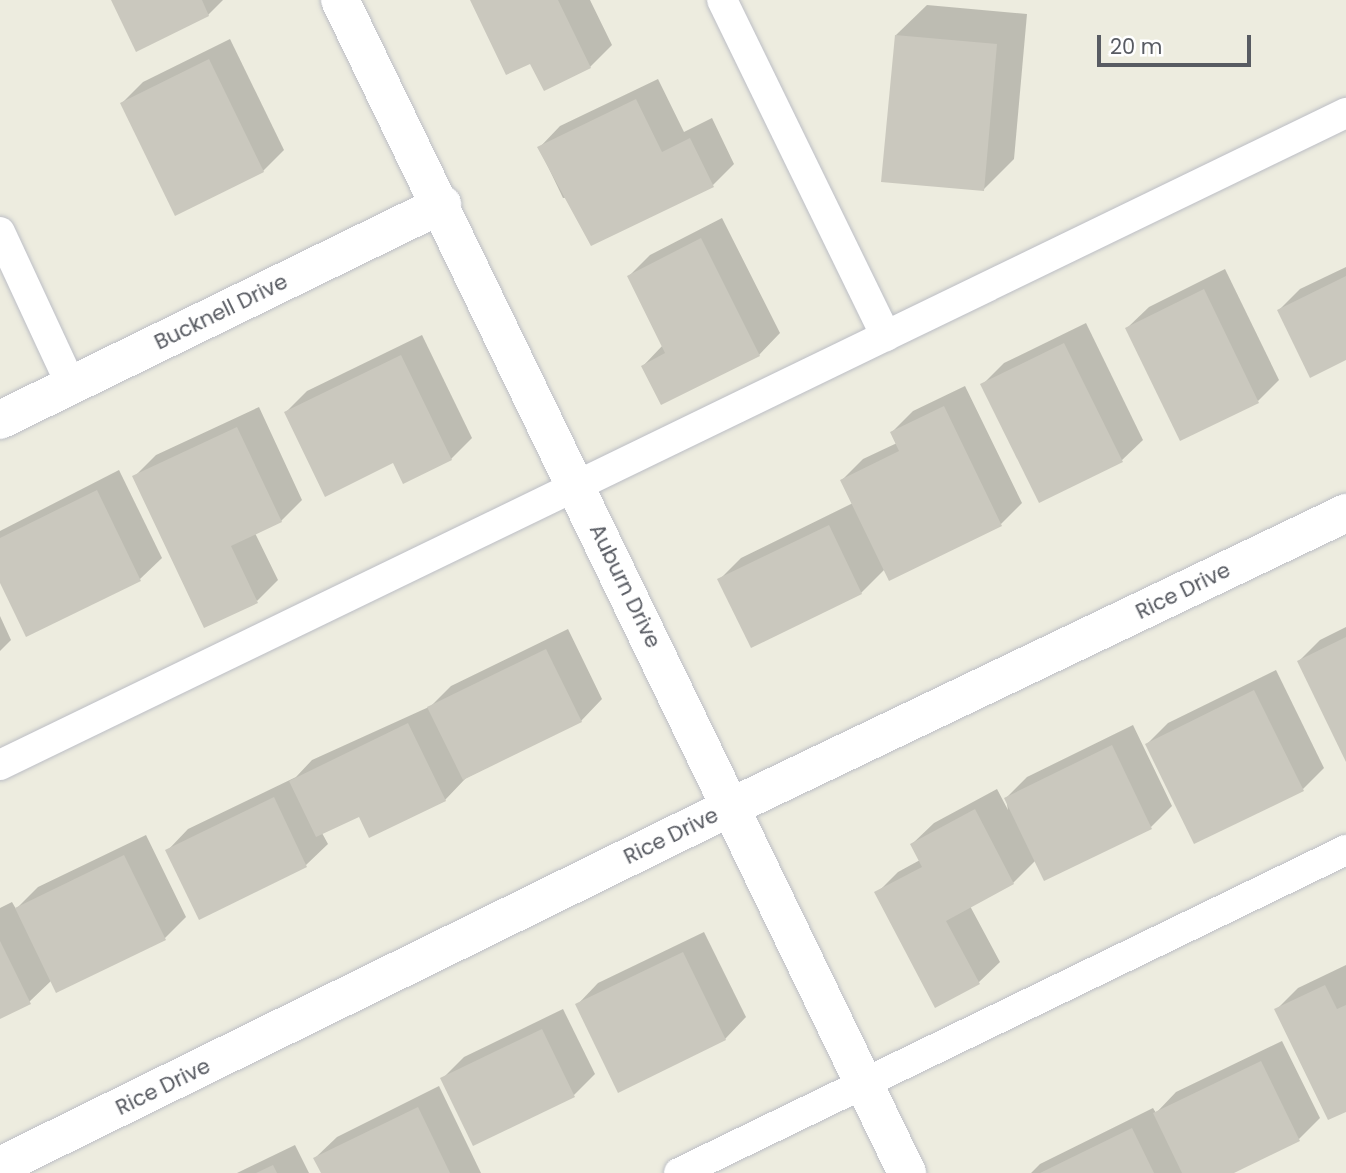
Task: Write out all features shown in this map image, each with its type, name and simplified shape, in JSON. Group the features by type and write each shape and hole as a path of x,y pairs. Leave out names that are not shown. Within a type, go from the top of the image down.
{"street":[{"name":"Auburn Drive","path":"340,0 442,204 906,1173"},
{"name":"Bucknell Drive","path":"0,419 442,204"},
{"name":"Rice Drive","path":"0,1166 731,807 1346,513"}],"lane":[{"path":"722,0 886,335"},
{"path":"0,765 1346,113"},
{"path":"0,232 71,385"},
{"path":"680,1173 1346,850"}],"building":[{"path":"111,0 202,0 209,16 136,52"},
{"path":"470,0 558,0 591,68 544,91 530,64 506,75"},
{"path":"895,35 997,44 984,191 881,182"},
{"path":"209,59 264,172 175,216 120,103"},
{"path":"636,99 662,152 690,138 714,187 591,246 537,147"},
{"path":"701,238 760,356 661,405 641,366 665,353 627,276"},
{"path":"1346,276 1346,360 1310,378 1277,310"},
{"path":"1204,289 1259,403 1180,441 1125,328"},
{"path":"1064,343 1123,462 1039,503 980,384"},
{"path":"401,355 452,460 403,484 393,463 325,497 284,412"},
{"path":"944,406 1002,526 889,581 840,480 899,451 890,432"},
{"path":"237,427 282,522 231,546 258,603 204,628 132,476"},
{"path":"97,490 141,581 26,637 0,583 0,538"},
{"path":"829,525 862,594 751,648 717,579"},
{"path":"1346,637 1346,762 1297,661"},
{"path":"546,649 582,722 463,780 427,707"},
{"path":"1254,690 1304,791 1194,844 1145,744"},
{"path":"408,723 446,801 369,838 359,817 316,837 289,781"},
{"path":"1112,745 1152,829 1044,881 1004,798"},
{"path":"274,797 307,867 199,920 165,850"},
{"path":"975,809 1014,884 946,921 980,984 935,1008 874,892 922,867 910,844"},
{"path":"124,855 166,940 56,993 15,908"},
{"path":"0,941 31,1004 0,1019"},
{"path":"683,952 726,1040 618,1093 575,1004"},
{"path":"1325,985 1337,1009 1346,1005 1346,1112 1328,1120 1274,1009"},
{"path":"542,1029 575,1097 473,1146 440,1078"},
{"path":"1261,1061 1300,1141 1234,1173 1182,1173 1153,1113"},
{"path":"418,1107 450,1173 321,1173 313,1158"},
{"path":"1132,1128 1154,1173 1040,1173"},
{"path":"273,1165 277,1173 256,1173"}]}
